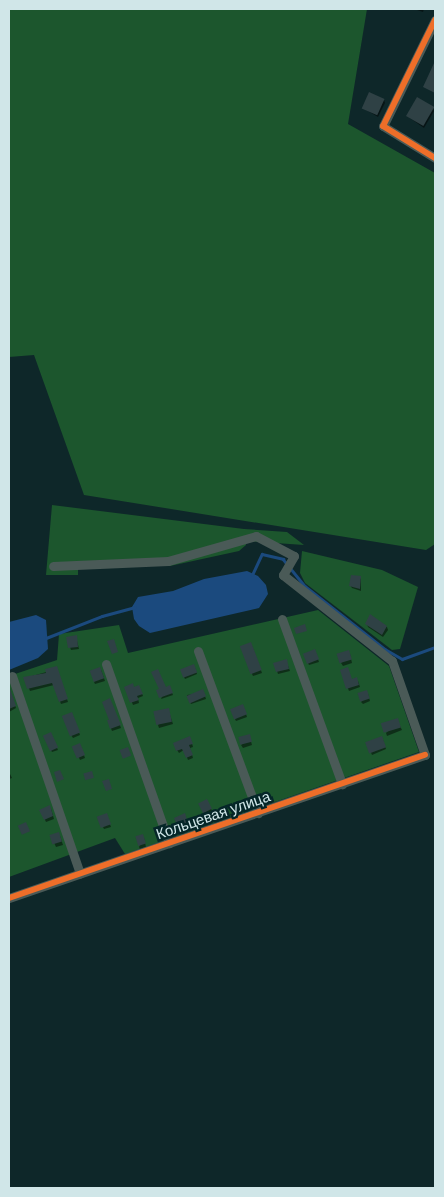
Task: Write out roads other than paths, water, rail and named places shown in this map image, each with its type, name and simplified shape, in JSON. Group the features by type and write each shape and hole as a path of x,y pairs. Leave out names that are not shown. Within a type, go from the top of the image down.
{"street":[{"path":"435,20 382,126 435,158"},
{"name":"Кольцевая улица","path":"9,898 425,754 392,660 282,575 294,556 256,536 168,562 53,566"},
{"path":"282,619 342,784"},
{"path":"198,651 258,813"},
{"path":"106,664 169,843"},
{"path":"12,676 80,874"}],"water":[{"path":"247,571 258,576 266,585 268,594 259,608 150,633 139,626 134,619 132,607 138,597 173,591 204,579"},
{"path":"36,615 46,620 48,649 38,658 9,670 9,622"}],"waterway":[{"path":"252,575 262,554 283,559 305,586 385,649 402,659 435,647"},
{"path":"46,638 102,616 135,607"}]}
